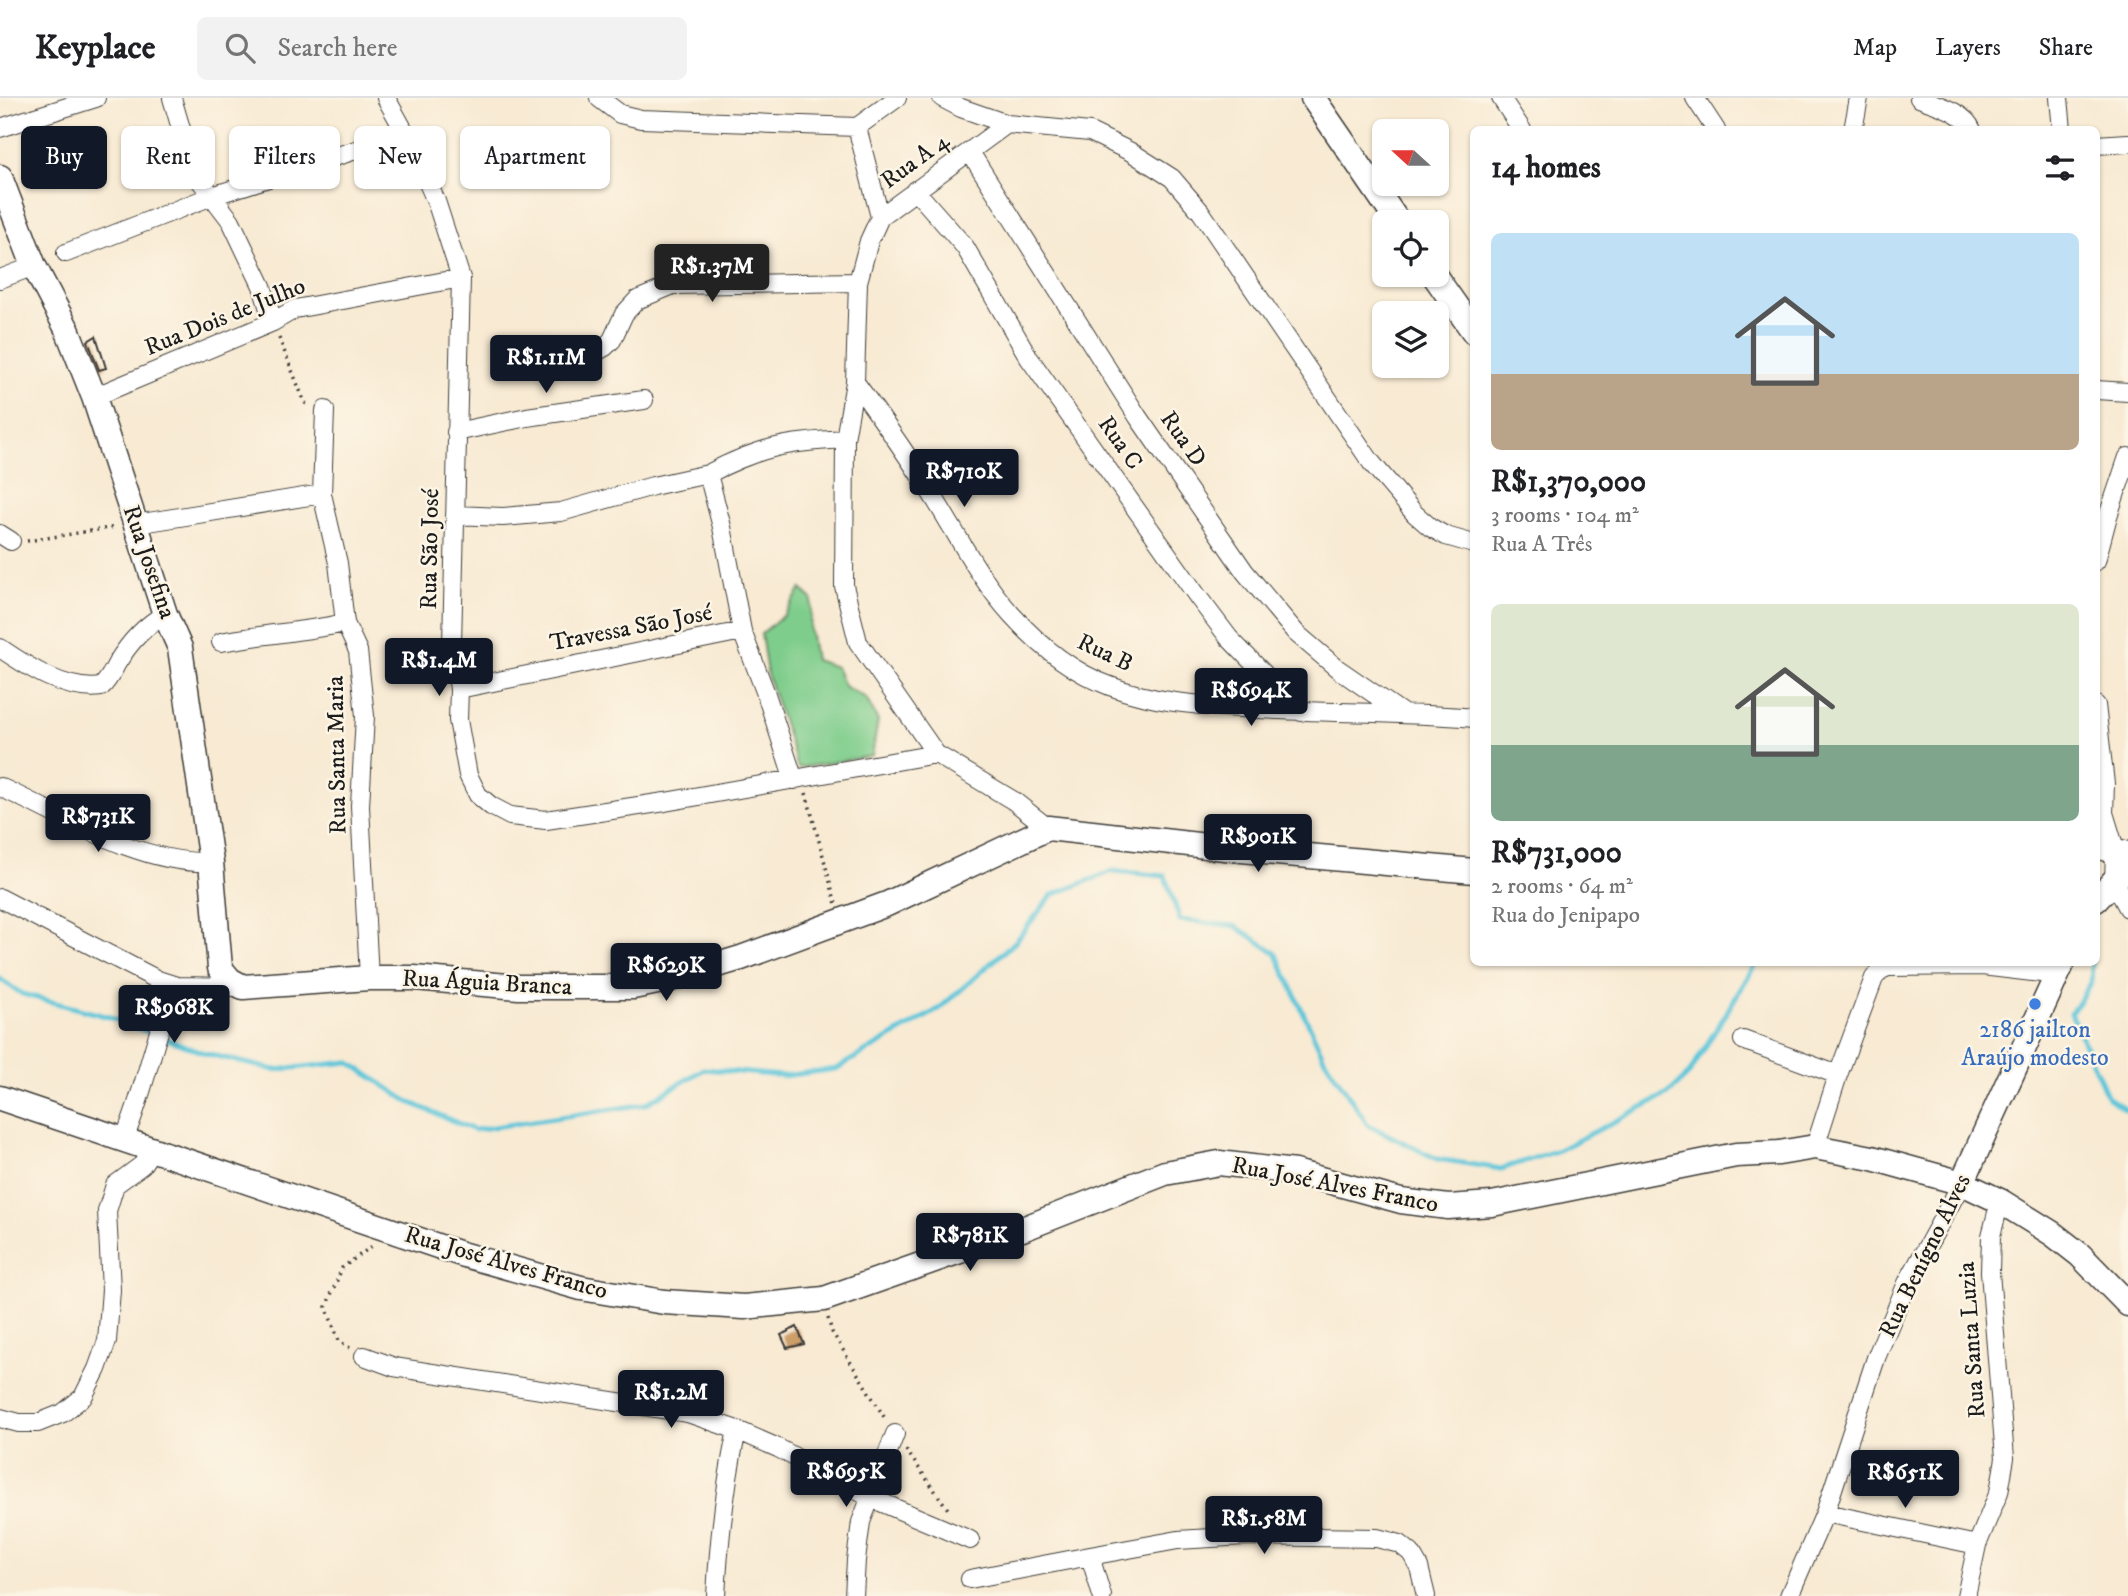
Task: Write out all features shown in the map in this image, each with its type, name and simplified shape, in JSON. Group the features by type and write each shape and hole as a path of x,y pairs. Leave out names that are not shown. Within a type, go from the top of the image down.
{"main road":[{"path":"1313,98 1390,210"},
{"name":"Rua Josefina","path":"0,177 34,266 67,330 94,397 165,614 180,648 211,862 220,968 230,980 243,987"},
{"path":"1442,287 1470,326"},
{"path":"1048,828 1242,850 1470,871"},
{"name":"Rua Águia Branca","path":"243,987 369,978 414,978 519,987 633,986 741,958 840,919 887,904 1048,828"},
{"path":"2100,892 2116,860"},
{"name":"Rua Benígno Alves","path":"1962,1183 2060,969"},
{"name":"Rua José Alves Franco","path":"0,1098 461,1254 581,1288 664,1302 744,1307 824,1298 1025,1228 1165,1173 1219,1163 1294,1172 1401,1201 1448,1207 1492,1204 1736,1155 1779,1153 1815,1147 1872,1158 1962,1183 2000,1201 2053,1234 2080,1255 2128,1304"}],"street":[{"path":"0,128 96,98"},
{"path":"172,98 199,179 232,221 262,286 276,330"},
{"path":"599,98 620,114 642,119 856,127 897,98"},
{"path":"942,98 961,108 1007,124 1090,132 1131,152 1172,178 1201,212 1371,462 1415,514 1430,527 1446,536 1470,543"},
{"path":"1501,98 1519,126"},
{"path":"1695,98 1713,126"},
{"path":"1854,126 1858,98"},
{"path":"1919,98 1959,115 1970,126"},
{"path":"2059,98 2062,126"},
{"name":"Rua São José","path":"390,99 402,126"},
{"name":"Rua A 4","path":"936,754 858,642 844,586 845,439 855,382 858,282 869,241 880,217 1007,124"},
{"path":"856,127 880,217"},
{"path":"2100,145 2128,143"},
{"path":"66,253 212,197 354,151"},
{"name":"Rua D","path":"970,152 1138,417 1245,572 1296,633 1338,669 1402,713"},
{"name":"Rua São José","path":"430,189 461,278 452,644 458,689 458,720 468,775 478,795 491,807 510,817 546,820 936,754"},
{"name":"Rua C","path":"915,190 965,247 1029,358 1198,597 1229,638 1301,712"},
{"path":"0,279 34,266"},
{"name":"Rua Dois de Julho","path":"94,397 276,330 295,309 461,278"},
{"path":"587,357 612,340 624,314 637,300 673,285 858,282"},
{"name":"Rua B","path":"855,382 907,454 983,577 1011,615 1051,654 1110,686 1191,705 1470,718"},
{"path":"2100,390 2128,392"},
{"path":"456,432 527,417 644,400"},
{"name":"Rua Santa Maria","path":"325,410 322,494 338,563 345,624 358,650 365,716 360,806 369,978"},
{"path":"455,515 503,517 561,512 653,486 708,474 743,456 769,447 845,439"},
{"path":"2100,546 2128,457"},
{"path":"708,474 722,527 742,631"},
{"path":"135,524 322,494"},
{"path":"0,649 24,665 60,681 85,687 101,687 140,634 151,622 165,614"},
{"path":"222,642 345,624"},
{"name":"Travessa São José","path":"458,689 742,631 798,779"},
{"path":"936,754 1014,801 1048,828"},
{"path":"0,787 147,853 191,863 211,862"},
{"path":"2101,790 2104,813 2128,908"},
{"name":"Rua Águia Branca","path":"0,898 134,968 177,986 243,987"},
{"path":"1815,1147 1874,978 1881,970 1888,967 1982,966 2060,969"},
{"path":"124,1139 141,1093 156,1035 177,986"},
{"path":"1743,1040 1838,1075"},
{"path":"0,1418 19,1423 38,1423 63,1413 83,1397 107,1340 111,1290 107,1211 115,1185 142,1165 151,1151"},
{"name":"Rua Benígno Alves","path":"1789,1596 1825,1513 1876,1358 1906,1283 1962,1183"},
{"name":"Rua Santa Luzia","path":"1966,1596 1977,1545 1999,1492 2005,1458 1990,1272 1991,1236 2000,1201"},
{"path":"364,1356 394,1367 688,1413 737,1430 820,1469 871,1498 970,1540"},
{"path":"716,1596 720,1530 737,1430"},
{"path":"854,1596 862,1522 895,1434"},
{"path":"1825,1513 1977,1545"},
{"path":"970,1579 1178,1540 1245,1536 1377,1538 1400,1544 1411,1553 1419,1567 1426,1596"},
{"path":"1090,1556 1107,1594"}],"path":[{"path":"276,330 305,403 325,410"},
{"path":"5,537 22,542 135,524"},
{"path":"798,779 840,919"},
{"path":"364,1356 339,1341 326,1307 342,1268 374,1244 379,1227"}],"green space":[{"path":"801,589 812,599 810,630 815,660 836,667 844,686 866,698 878,721 872,756 798,768 767,674 761,634 784,615"}],"building":[{"path":"96,336 106,368 99,370 88,341"},
{"path":"797,1327 804,1344 787,1348 781,1335"}],"waterway":[{"path":"0,979 22,994 109,1017 204,1053 275,1070 349,1062 409,1102 474,1130 646,1104 704,1069 783,1076 836,1069 939,1009 1015,942 1052,895 1113,871 1165,876 1180,920 1235,926 1276,953 1324,1058 1368,1125 1437,1159 1501,1169 1559,1150 1668,1094 1689,1074 1755,966"},
{"path":"2092,966 2091,983 2071,1013 2108,1098 2128,1110"}],"place":[{"name":"2186 jailton Araújo modesto","path":"2035,1004"}]}
